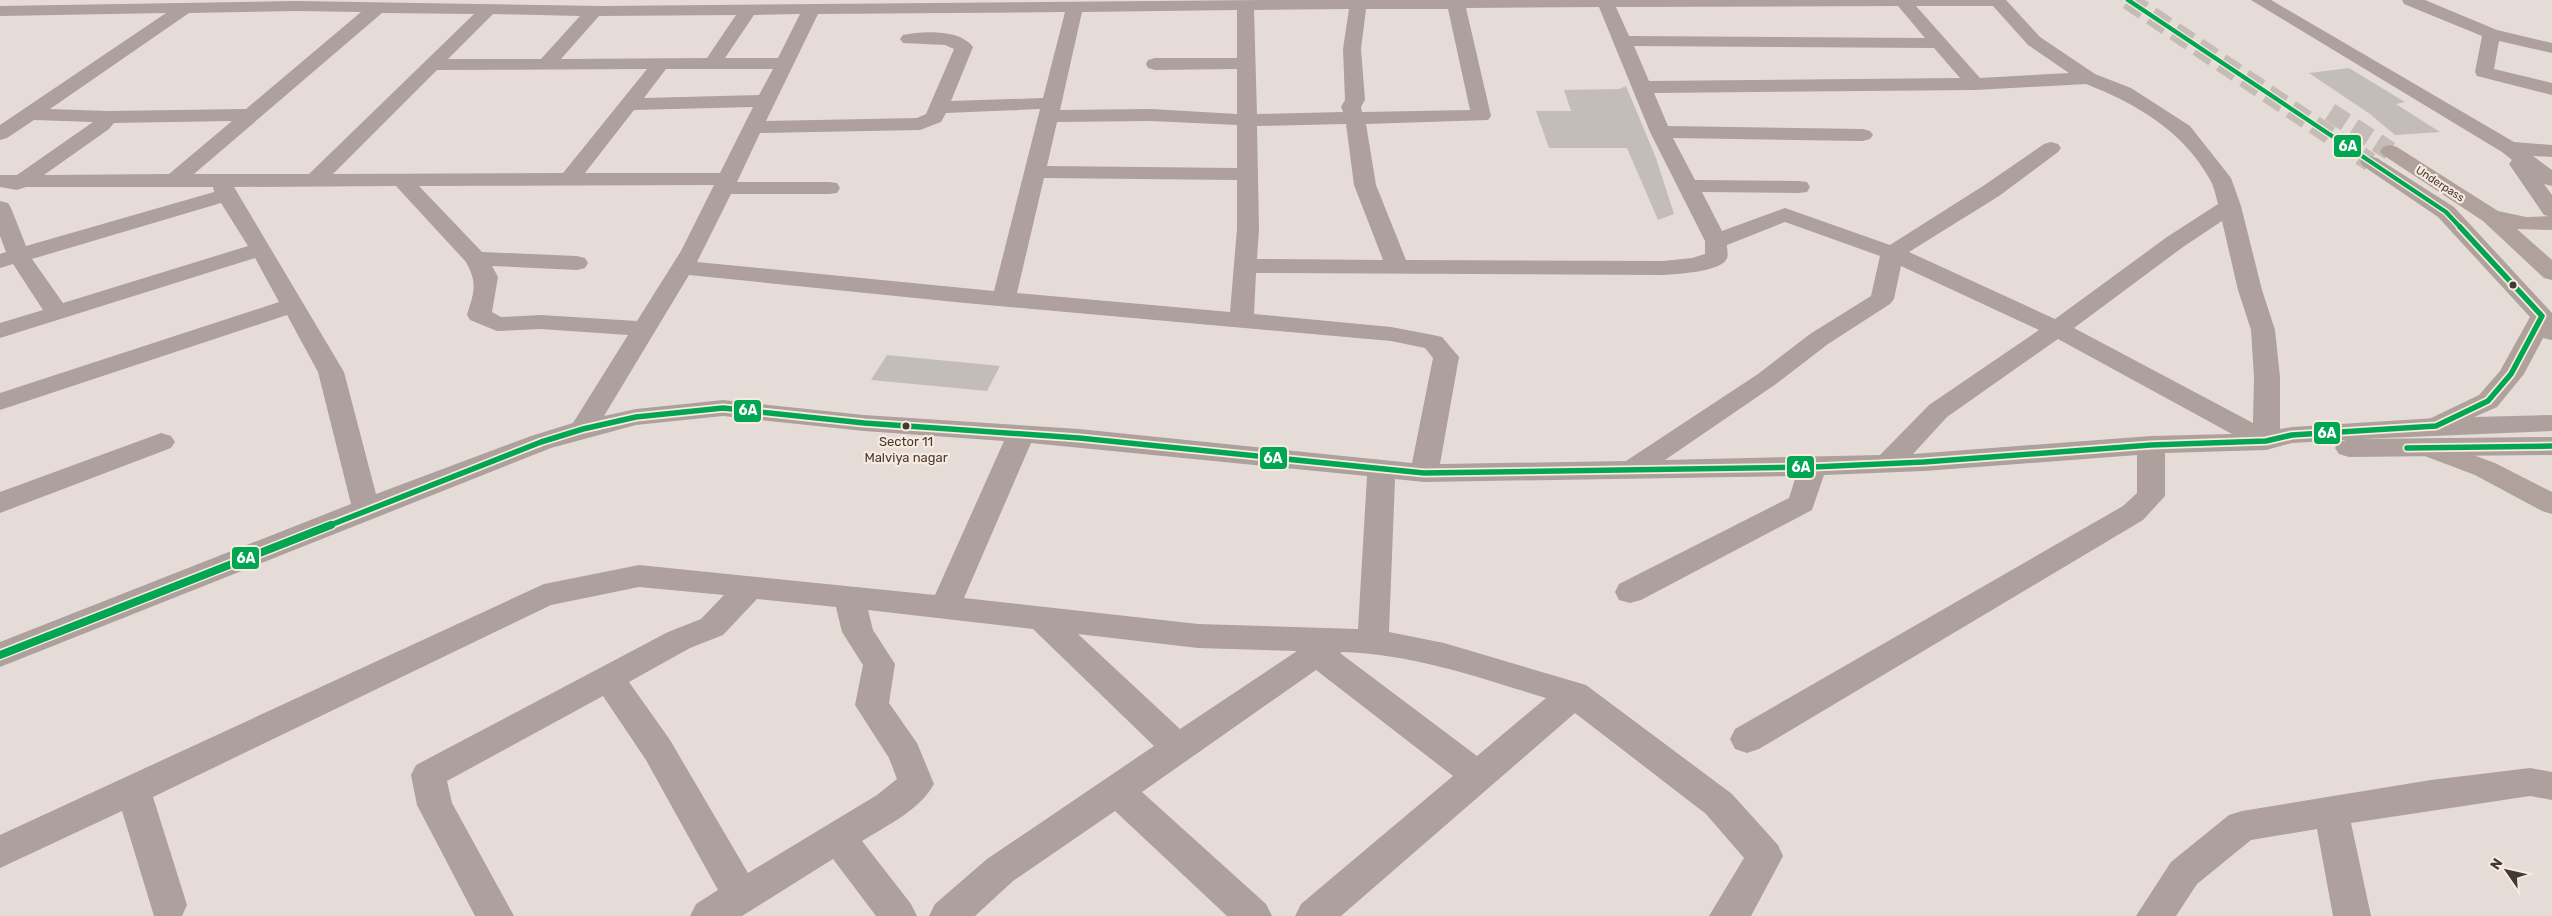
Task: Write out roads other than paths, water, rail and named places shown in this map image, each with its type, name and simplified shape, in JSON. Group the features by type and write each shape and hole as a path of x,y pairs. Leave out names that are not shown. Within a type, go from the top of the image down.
{"main road":[{"name":"Underpass","path":"2390,151 2491,216"},
{"name":"Underpass","path":"2370,162 2446,212 2547,324"},
{"path":"2491,216 2526,224 2552,222"},
{"path":"2491,216 2552,273"},
{"path":"2547,324 2511,374 2488,401 2434,437 2485,469 2552,504"}],"street":[{"path":"0,134 182,9 201,2 280,0"},
{"path":"445,0 464,2 469,4 470,8"},
{"path":"2259,0 2509,148 2552,180"},
{"path":"2410,0 2491,34 2552,48"},
{"path":"0,11 378,7 594,10 1245,6 1285,3 1358,5 1998,1 2034,41 2088,78 2124,92 2183,130 2220,178 2230,206 2250,290 2263,330 2267,377 2266,441"},
{"path":"1245,266 1662,268 1695,265 1716,258 1716,241 1660,132 1643,87 1605,2"},
{"path":"1904,2 1975,84"},
{"path":"939,107 1051,109 1247,120 1481,116 1456,4"},
{"path":"1358,5 1352,49 1355,100 1351,107 1355,118 1364,185 1398,268"},
{"path":"1241,320 1248,174 1245,6"},
{"path":"175,180 254,115 378,7"},
{"path":"1004,299 1075,7"},
{"path":"316,179 490,8"},
{"path":"582,429 681,267 725,184 812,8"},
{"path":"712,64 748,9"},
{"path":"545,65 594,10"},
{"path":"2491,34 2484,72 2552,89"},
{"path":"753,128 920,124 934,118 964,47 958,42 941,39 909,39"},
{"path":"1622,41 1939,43"},
{"path":"431,65 785,63"},
{"path":"1155,64 1246,63"},
{"path":"569,179 660,65"},
{"path":"1643,87 1975,84 2088,78"},
{"path":"629,104 766,101"},
{"path":"0,110 108,117 254,115"},
{"path":"0,197 102,125 108,117"},
{"path":"1660,132 1863,135"},
{"path":"1632,470 1767,379 1819,340 1882,299 1892,253 1991,191 2051,148"},
{"path":"2509,148 2552,151"},
{"path":"2509,148 2552,210"},
{"path":"1036,172 1248,174"},
{"path":"10,259 223,188 316,179 569,179 829,188"},
{"path":"401,179 476,260 486,277 484,298 479,315 497,324 541,322 644,329"},
{"path":"0,181 175,180 223,188 261,249 331,372 366,508"},
{"path":"1688,186 1799,187"},
{"path":"1888,463 1938,411 2056,329 2175,242 2230,206"},
{"path":"0,208 10,259 58,314"},
{"path":"1716,241 1785,215 1892,253 2056,329 2266,441"},
{"path":"0,331 261,249"},
{"path":"476,260 577,263"},
{"path":"681,267 1004,299 1391,334 1433,342 1446,357 1443,382 1424,473"},
{"path":"0,402 293,305"},
{"path":"0,655 366,508 540,442 582,429 636,417 723,408 864,423 1021,434 1424,473 1813,467 2151,446 2266,441 2303,447 2434,437 2552,423"},
{"path":"945,607 1021,434"},
{"path":"2434,437 2552,446"},
{"path":"0,502 161,442"},
{"path":"1747,739 2133,513 2151,496 2151,446"},
{"path":"1630,592 1802,503 1813,467"},
{"path":"1373,641 1381,469"},
{"path":"0,852 345,691 544,595 639,576 945,607 1198,636 1327,646 1373,641 1444,655 1574,694 1719,804 1764,856 1736,908 1728,916"},
{"path":"495,916 435,805 428,775 679,640 712,627 750,587"},
{"path":"709,916 890,805 916,784 905,753 872,704 879,664 858,632 848,597"},
{"path":"1042,618 1179,749"},
{"path":"948,916 1000,870 1327,646"},
{"path":"1327,646 1478,776"},
{"path":"609,678 658,750 741,896"},
{"path":"1314,916 1574,694"},
{"path":"2156,916 2184,873 2242,826 2431,795 2530,782 2552,786"},
{"path":"133,790 168,905"},
{"path":"1116,791 1253,916"},
{"path":"2331,811 2352,916"},
{"path":"837,837 898,916"}],"tunnel":[{"path":"2128,0 2370,162"},
{"path":"2330,112 2390,151"}],"place":[{"name":"Sector 11 Malviya nagar","path":"906,426"}]}
